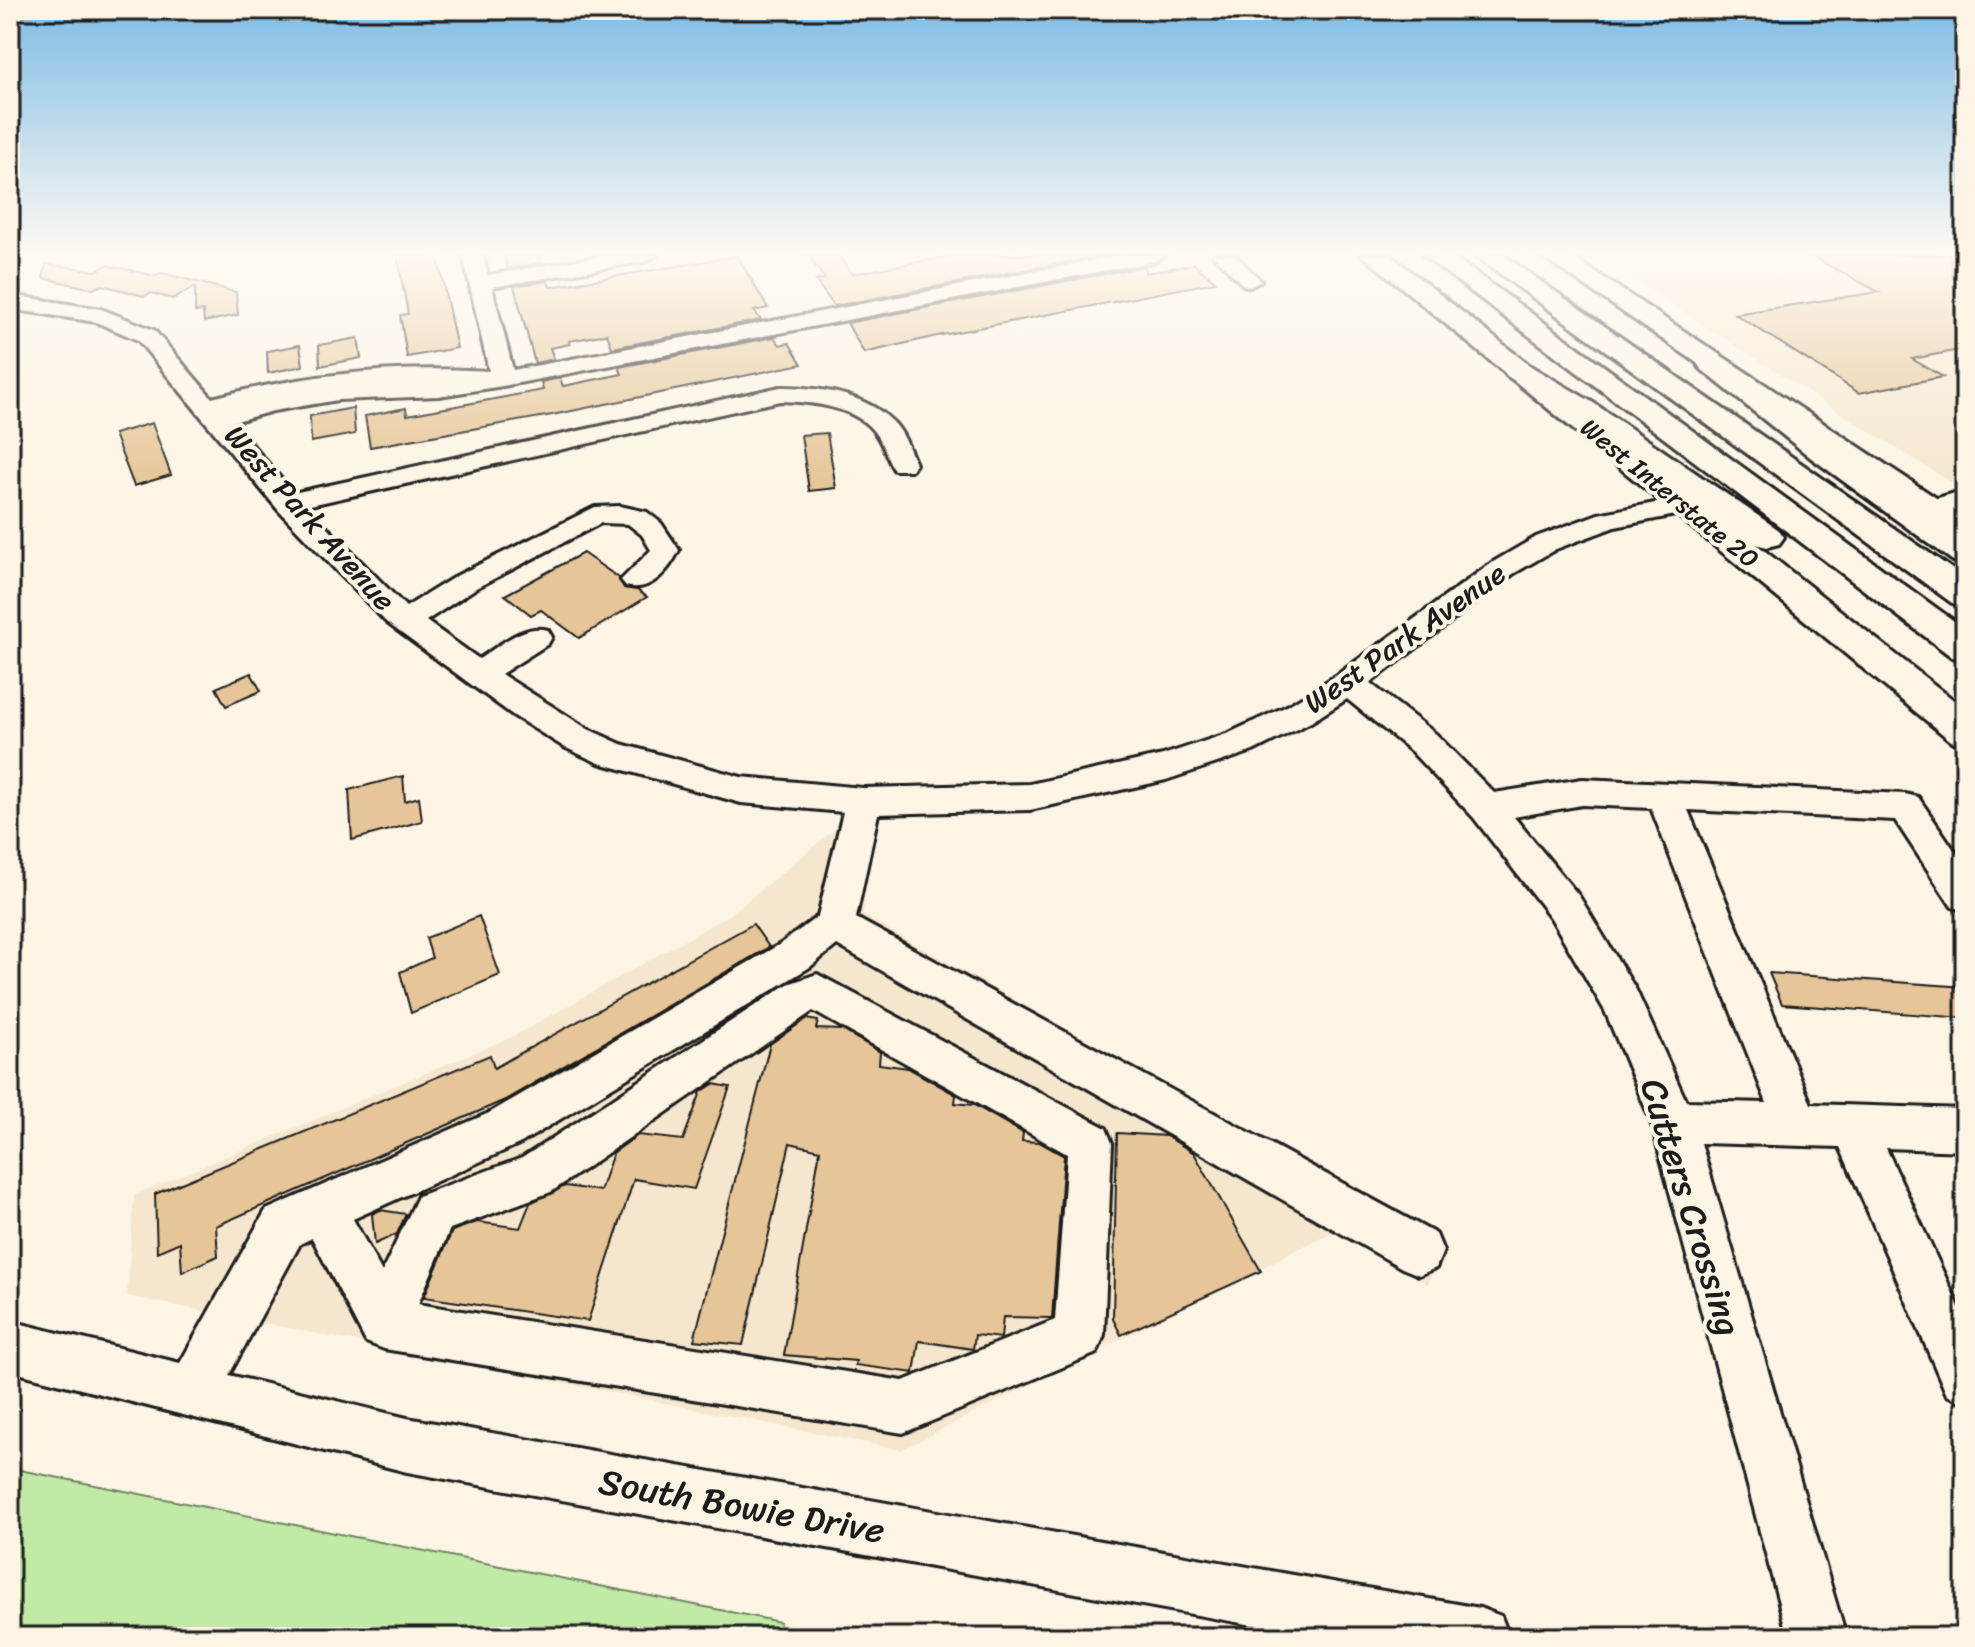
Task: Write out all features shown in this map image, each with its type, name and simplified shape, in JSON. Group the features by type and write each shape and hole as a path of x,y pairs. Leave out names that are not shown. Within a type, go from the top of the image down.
{"main road":[{"name":"West Interstate 20","path":"1470,332 1965,731"},
{"path":"1539,332 1965,648"},
{"path":"1594,332 1965,595"},
{"path":"1667,332 1965,532"},
{"path":"1711,363 1821,450 1965,553"},
{"path":"1517,370 1581,408 1965,673"}],"street":[{"name":"West Park Avenue","path":"139,332 146,335 288,502 405,621 478,674 576,738 611,754 741,790 863,801 1030,797 1101,784 1166,767 1241,742 1299,714 1348,683 1503,568 1546,543 1608,520 1686,505"},
{"path":"492,332 503,379"},
{"path":"213,412 305,398 373,383 439,389 751,332"},
{"path":"288,502 780,394 817,398 865,413 885,427 903,464"},
{"path":"1931,509 1965,498"},
{"path":"405,621 466,582 595,515 619,513 638,516 653,528 665,550 659,562 636,580"},
{"path":"478,674 537,637"},
{"name":"Cutters Crossing","path":"1348,683 1424,743 1487,808 1565,907 1622,1003 1673,1121 1817,1637"},
{"path":"1487,808 1582,792 1905,807 1965,896"},
{"path":"1664,796 1798,1125"},
{"path":"192,1392 283,1227 505,1128 796,955 835,925 863,801"},
{"path":"835,925 1419,1251"},
{"path":"817,992 1090,1143 1079,1335 903,1407 384,1324 434,1212 535,1176 802,996 817,992"},
{"path":"1673,1121 1965,1130"},
{"path":"1854,1127 1965,1377"},
{"path":"322,1210 384,1324"},
{"name":"South Bowie Drive","path":"10,1346 407,1445 1480,1637"}],"shaded area":[{"path":"1714,332 1965,332 1965,491"},
{"path":"834,830 871,832 863,915 1444,1241 1428,1284 1334,1231 901,1450 127,1296 134,1195 516,1035 731,914"},
{"path":"780,1622 873,1637 776,1637"}],"green space":[{"path":"10,1468 780,1622 777,1637 10,1637"}],"building":[{"path":"403,332 454,332 457,348 407,357"},
{"path":"527,332 698,332 612,348 607,334 569,341 570,344 550,348 554,359 535,363"},
{"path":"852,332 958,332 937,336 864,353"},
{"path":"1763,332 1965,332 1965,349 1912,359 1943,377 1859,393"},
{"path":"774,337 780,345 789,343 802,364 552,415 370,447 365,416 406,408 407,415 543,390 541,382 560,378 563,386 622,374 619,367"},
{"path":"358,338 361,358 320,366 319,345"},
{"path":"300,345 303,366 268,373 267,351"},
{"path":"353,408 355,434 311,442 310,416"},
{"path":"152,423 171,475 134,486 114,434"},
{"path":"827,433 836,488 809,491 801,435"},
{"path":"583,553 619,578 624,588 637,590 647,597 579,638 541,610 531,615 505,595"},
{"path":"251,673 261,691 226,706 216,688"},
{"path":"403,776 405,801 419,797 422,821 352,840 349,790"},
{"path":"479,916 500,975 411,1013 400,972 432,958 426,938"},
{"path":"753,924 769,947 505,1100 216,1226 218,1256 182,1272 180,1242 157,1252 155,1194 490,1055 494,1068"},
{"path":"1769,973 1965,987 1965,1018 1782,1004"},
{"path":"806,1019 818,1021 816,1029 842,1030 880,1052 879,1064 908,1068 956,1095 955,1103 974,1105 1023,1133 1022,1141 1039,1142 1064,1156 1052,1318 1003,1317 1001,1338 975,1335 973,1349 919,1341 914,1373 855,1365 856,1361 784,1355 820,1150 790,1143 743,1345 694,1340 770,1044"},
{"path":"713,1084 730,1087 694,1189 634,1179 588,1321 424,1297 452,1231 477,1222 520,1228 530,1203 565,1186 600,1191 613,1153 638,1135 683,1140 701,1092"},
{"path":"1117,1133 1166,1136 1194,1153 1261,1271 1121,1335 1113,1319"},
{"path":"380,1210 406,1214 397,1234 375,1244 372,1214"}]}
